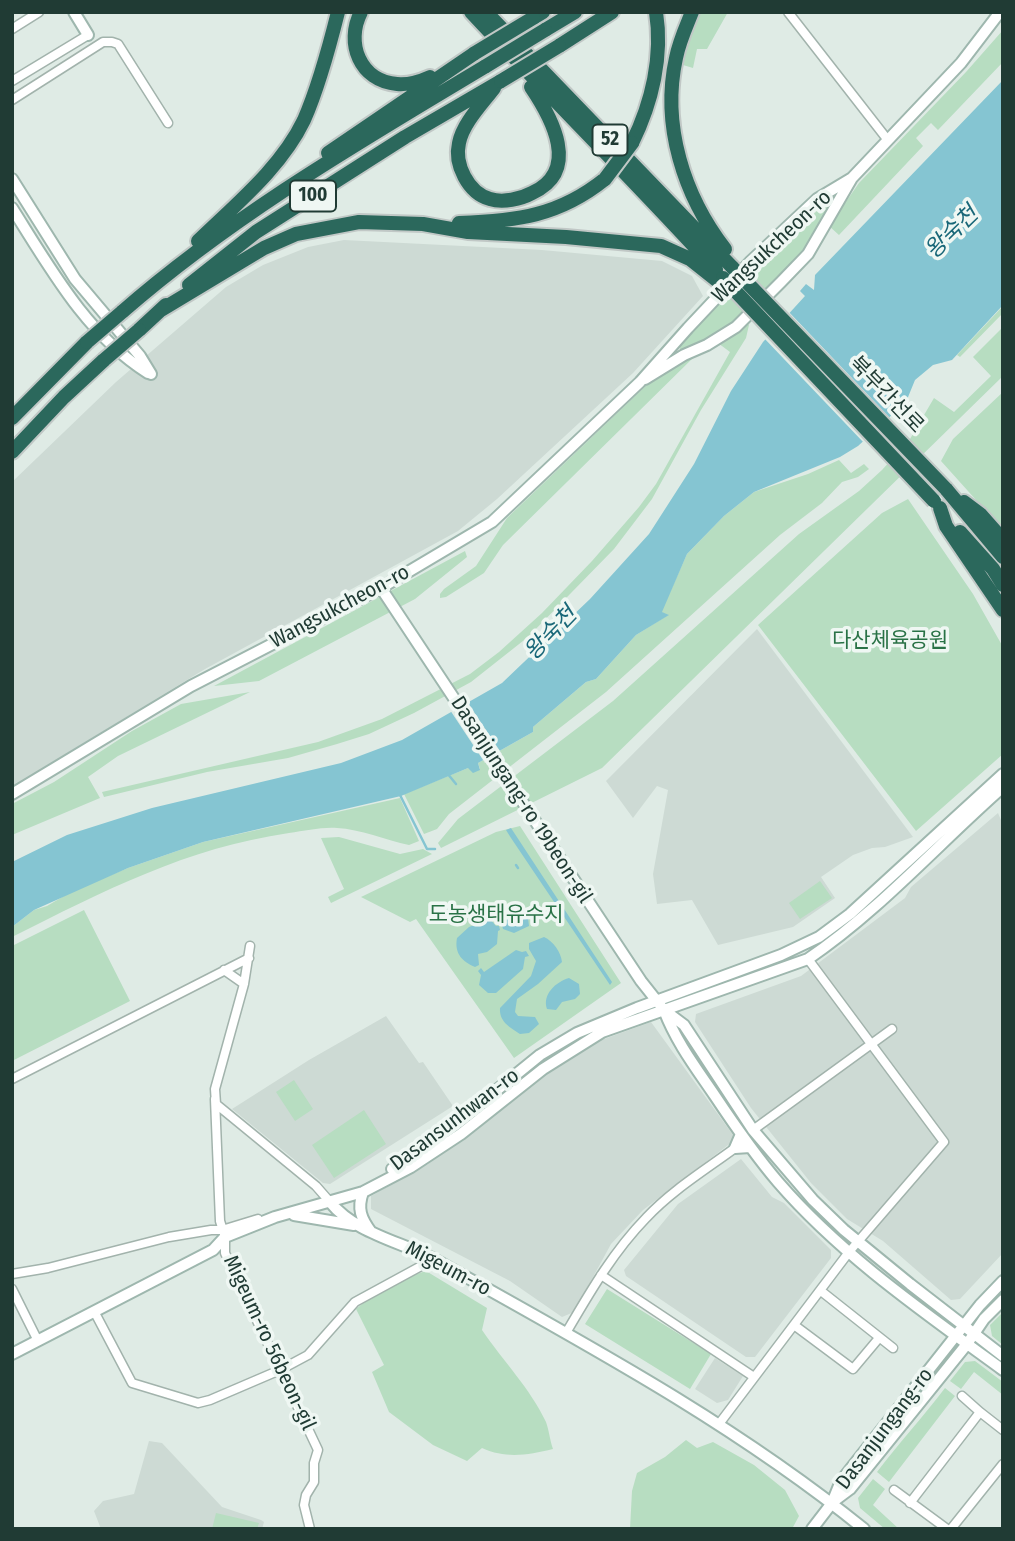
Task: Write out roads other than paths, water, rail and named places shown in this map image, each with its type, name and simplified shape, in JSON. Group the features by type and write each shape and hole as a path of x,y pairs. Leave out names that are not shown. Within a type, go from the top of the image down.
{"highway":[{"path":"148,289 257,183 289,145 303,120 338,12"},
{"path":"361,12 355,23 353,42 359,57 375,77 394,84 405,84 418,82 447,70"},
{"name":"52","path":"486,12 749,295 937,505"},
{"path":"497,12 557,86"},
{"name":"100","path":"12,418 87,342 148,289 258,208 349,149 575,12"},
{"name":"100","path":"12,452 64,397 220,258 256,232 405,138 612,12"},
{"path":"161,310 240,261 296,234 359,222 423,224 515,220 576,200 605,179 632,143 641,125 655,74 658,42 656,12"},
{"path":"692,12 676,57 672,79 671,102 676,147 698,206 719,241 728,273"},
{"path":"463,13 531,87 583,131"},
{"name":"52","path":"463,13 728,273"},
{"path":"258,208 343,141 447,70 539,14"},
{"path":"499,82 466,127 459,142 458,161 463,177 474,189 490,199 516,199 530,195 551,180 558,167 557,133 550,115 531,87"},
{"path":"423,224 468,232 566,237 661,246 728,273"},
{"name":"북부간선로","path":"749,295 946,489 1003,557"},
{"path":"946,489 980,514 1003,540"},
{"path":"937,505 993,569 1003,585"},
{"path":"937,505 946,526 1003,610"}],"street":[{"path":"12,29 39,12"},
{"path":"12,81 88,35 74,12"},
{"path":"788,12 887,139"},
{"name":"Wangsukcheon-ro","path":"640,382 736,327 808,254 852,178 961,63 1000,12"},
{"path":"12,100 97,46 112,42 118,44 168,123"},
{"name":"Wangsukcheon-ro","path":"12,794 191,686 383,592 492,522 640,382 751,261 817,199 852,178"},
{"path":"12,179 75,279 140,356 151,374 126,359 78,309 12,208"},
{"name":"Dasanjungang-ro 19beon-gil","path":"383,592 634,971 660,1005 672,1031 750,1147 785,1190 849,1252 959,1331"},
{"name":"Dasansunhwan-ro","path":"330,1202 363,1192 411,1167 450,1141 544,1069 591,1038 660,1005 780,956 819,937 850,914 1003,774"},
{"name":"Dasansunhwan-ro","path":"330,1202 414,1156 518,1071 560,1042 606,1019 808,959 906,877 1003,787"},
{"name":"Migeum-ro 56beon-gil","path":"250,946 244,984 215,1089 223,1234 225,1253 318,1450 314,1463 314,1482 306,1494 304,1505 310,1529"},
{"path":"12,1079 249,958"},
{"path":"719,1424 849,1252 944,1142 808,959"},
{"path":"224,971 244,984"},
{"name":"Dasanjungang-ro 19beon-gil","path":"660,1005 684,1025 753,1130 813,1200 959,1331"},
{"path":"753,1130 892,1029"},
{"path":"12,1274 48,1268 169,1237 211,1230 223,1234 330,1202 316,1186 216,1104 215,1099"},
{"path":"566,1333 601,1275 647,1216 677,1190 735,1148 741,1134"},
{"path":"735,1148 750,1147"},
{"path":"363,1192 360,1200 361,1218 371,1232"},
{"name":"Migeum-ro","path":"330,1202 357,1226 434,1259 719,1424 764,1452 864,1529"},
{"path":"280,1215 357,1226"},
{"path":"12,1354 213,1250 223,1234"},
{"path":"94,1311 132,1383 198,1403 280,1370 309,1355 355,1302 434,1259"},
{"path":"601,1275 754,1377"},
{"name":"Dasanjungang-ro","path":"832,1503 841,1481 959,1331 1003,1282"},
{"path":"12,1289 37,1341"},
{"path":"821,1291 893,1348"},
{"name":"Dasanjungang-ro","path":"832,1503 849,1489 1003,1300"},
{"path":"794,1325 853,1369 879,1338"},
{"path":"959,1331 1003,1370"},
{"path":"970,1339 1003,1356"},
{"path":"962,1396 1003,1430"},
{"path":"910,1503 980,1412"},
{"path":"894,1490 949,1529 1003,1464"},
{"path":"811,1529 832,1503"}],"water":[{"name":"왕숙천","path":"1003,80 1003,305 952,360 933,365 915,380 906,402 858,446 840,457 754,492 724,516 687,554 662,612 669,615 636,635 596,679 586,682 533,727 533,732 478,763 480,770 473,773 468,768 401,796 203,842 128,868 34,910 12,927 12,862 67,835 152,808 341,763 402,740 502,683 590,599 649,534 694,464 731,391 763,342 805,296 800,291 806,284 814,290 815,275"},
{"path":"511,828 612,982 610,985 506,830"},
{"path":"517,904 528,918 529,926 514,933 503,929 502,925 507,923 505,909"},
{"path":"490,919 499,926 497,944 487,952 478,954 479,965 475,967 460,957 457,938 469,927"},
{"path":"544,937 556,947 562,962 517,999 515,1012 518,1016 535,1017 539,1024 529,1033 520,1034 503,1021 500,1008 531,976 536,961 529,949 529,943"},
{"path":"516,950 526,951 529,956 525,957 523,969 496,993 488,993 479,985 481,975 478,971 481,968 484,972"},
{"path":"569,978 579,984 580,994 575,999 562,1002 556,1010 547,1009 546,998 551,989"}],"waterway":[{"path":"447,773 456,784"},
{"path":"399,793 427,849 435,849"}],"park label":[{"name":"다산체육공원","path":"890,641"},
{"name":"도농생태유수지","path":"496,915"}]}
